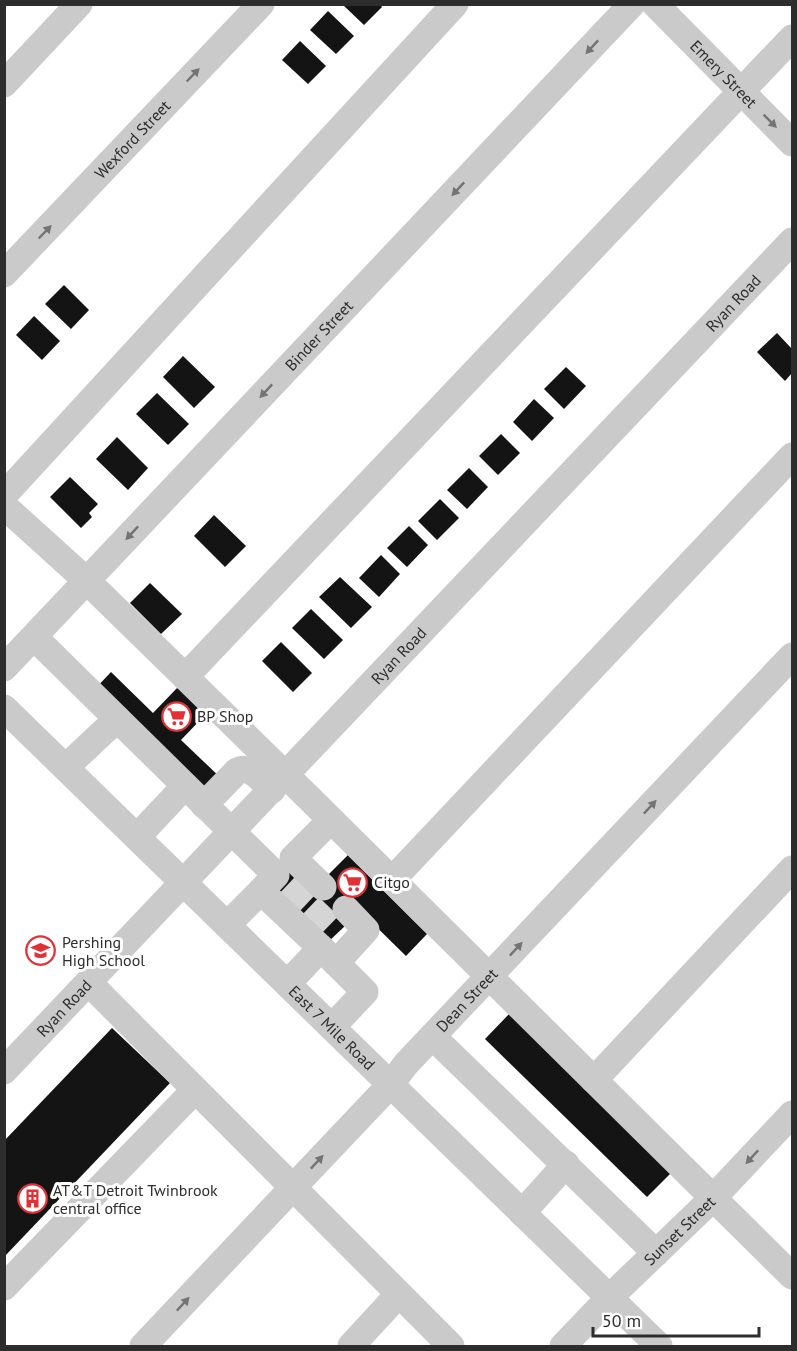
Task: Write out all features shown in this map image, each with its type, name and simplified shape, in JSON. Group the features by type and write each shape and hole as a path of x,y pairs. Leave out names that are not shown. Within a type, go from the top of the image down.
{"street":[{"path":"4,84 79,4"},
{"name":"Wexford Street","path":"4,274 261,4"},
{"path":"4,495 455,4"},
{"name":"Binder Street","path":"4,668 632,4"},
{"name":"Emery Street","path":"655,4 792,143"},
{"path":"185,677 792,38"},
{"name":"Ryan Road","path":"4,1071 792,241"},
{"path":"392,880 792,456"},
{"path":"4,506 87,581 185,677 279,783"},
{"path":"34,637 277,875 302,893 318,942 365,992 332,1027"},
{"name":"Dean Street","path":"143,1347 792,656"},
{"name":"East 7 Mile Road","path":"4,708 659,1347"},
{"path":"66,767 117,719"},
{"path":"204,805 237,771 243,768 279,783 331,819 792,1276"},
{"path":"137,837 185,786"},
{"path":"227,925 331,819"},
{"path":"594,1080 792,869"},
{"path":"277,875 302,893"},
{"path":"288,983 318,942 366,930 346,909"},
{"path":"89,983 451,1347"},
{"path":"433,1036 656,1252"},
{"path":"4,1287 195,1090"},
{"name":"Sunset Street","path":"563,1347 609,1298 713,1198 792,1114"},
{"path":"522,1213 566,1164"},
{"path":"351,1347 398,1295"}],"building":[{"path":"342,4 380,4 382,7 364,25"},
{"path":"328,11 354,36 336,54 310,30"},
{"path":"300,41 326,66 308,84 282,60"},
{"path":"64,285 89,310 71,329 45,304"},
{"path":"34,316 60,341 42,360 16,335"},
{"path":"777,333 792,349 792,373 785,381 757,352"},
{"path":"183,356 215,387 194,408 163,377"},
{"path":"566,367 586,386 564,409 544,389"},
{"path":"157,393 189,424 168,445 136,414"},
{"path":"534,399 554,418 532,441 513,422"},
{"path":"501,434 520,453 498,475 479,456"},
{"path":"117,437 148,468 128,490 96,459"},
{"path":"469,468 488,487 467,509 447,490"},
{"path":"70,477 98,504 89,513 92,517 81,528 50,497"},
{"path":"440,499 459,518 437,540 418,521"},
{"path":"214,515 246,546 225,567 194,536"},
{"path":"409,526 428,545 407,567 387,548"},
{"path":"381,555 400,574 379,597 359,578"},
{"path":"340,577 372,607 351,628 319,597"},
{"path":"150,583 182,614 161,634 130,603"},
{"path":"311,609 343,640 324,659 292,628"},
{"path":"281,642 312,673 293,692 262,661"},
{"path":"111,672 153,713 178,687 205,715 181,740 223,780 205,799 94,690"},
{"path":"348,855 427,934 406,956 352,903 346,925 327,943 271,886 288,869 326,877"},
{"path":"511,1012 674,1170 647,1197 485,1039"},
{"name":"AT&T Detroit Twinbrook central office","path":"112,1028 170,1083 4,1257 4,1141"}],"tunnel":[{"path":"288,904 305,886"},
{"path":"310,926 336,899"}],"place":[{"name":"BP Shop","path":"176,716"},
{"name":"Citgo","path":"353,882"},
{"name":"Pershing High School","path":"41,951"},
{"name":"AT&T Detroit Twinbrook central office","path":"32,1199"}]}
